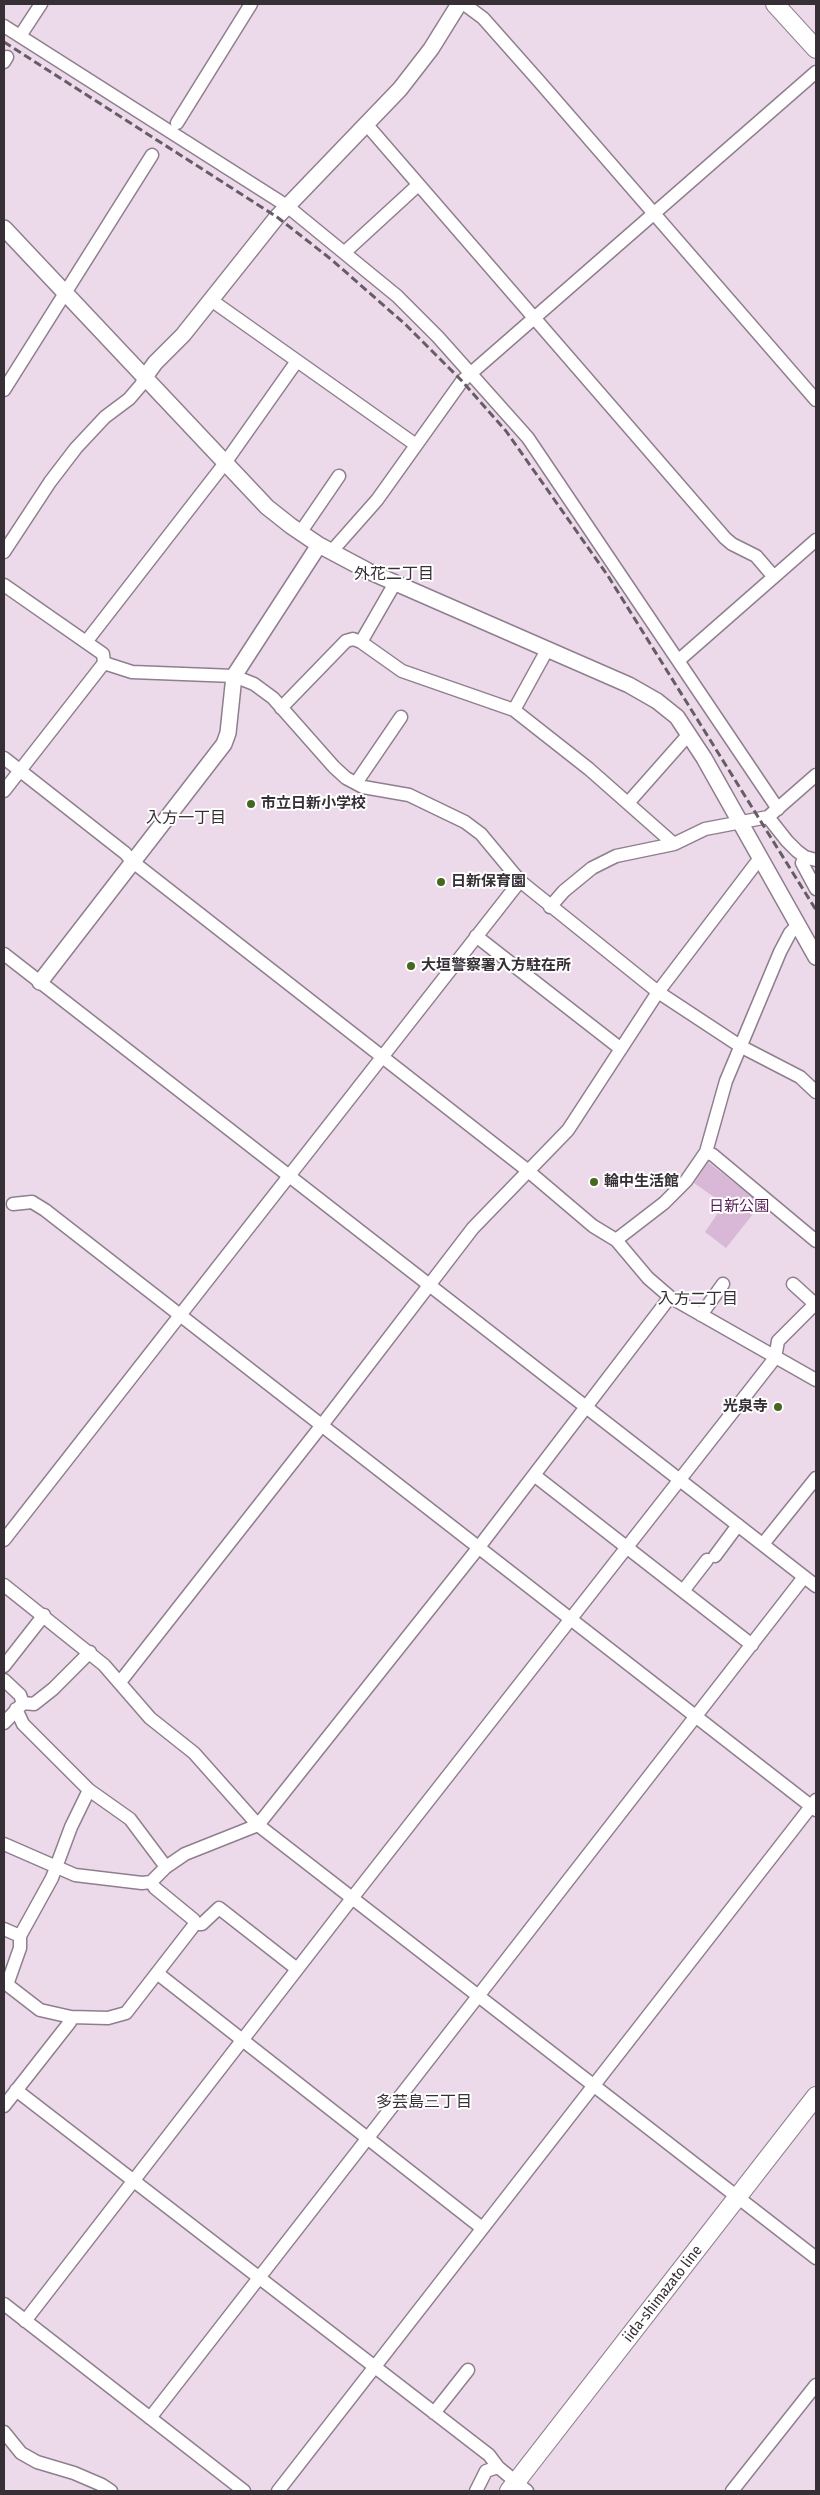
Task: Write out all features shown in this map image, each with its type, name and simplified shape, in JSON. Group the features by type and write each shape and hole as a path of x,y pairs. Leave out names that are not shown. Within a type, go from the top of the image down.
{"main road":[{"path":"775,4 816,49"},
{"name":"iida-shimazato line","path":"518,2488 816,2096"}],"street":[{"path":"20,36 40,4"},
{"path":"177,123 251,4"},
{"path":"4,552 50,482 76,448 105,417 129,399 145,377 211,300 287,206 400,89 431,49 459,4"},
{"path":"464,4 489,25 816,400"},
{"path":"4,26 287,206 397,296 472,373 528,438 679,660 773,813 786,841 811,859"},
{"path":"40,982 224,744 228,733 234,676 325,549 377,500 462,381 816,72"},
{"path":"367,125 725,538 732,544 756,556 774,577"},
{"path":"4,390 152,155"},
{"path":"345,252 418,185"},
{"path":"4,228 225,463 267,506 300,533 325,549 396,583 629,685 657,701 677,717 741,823 816,956"},
{"path":"211,300 416,445"},
{"path":"86,642 225,463 297,361"},
{"path":"300,533 339,476"},
{"path":"679,660 816,540"},
{"path":"360,642 396,583"},
{"path":"4,585 103,654 104,663 4,791"},
{"path":"281,708 346,641 353,639 402,671 514,710 589,769 674,844"},
{"path":"514,710 547,650"},
{"path":"104,663 132,672 234,676 254,684 281,708 334,767 356,783 363,787 409,794 466,822 481,834 520,881 658,992 740,1046 800,1077 816,1092"},
{"path":"356,783 401,717"},
{"path":"628,803 689,734"},
{"path":"4,758 125,853 132,862 528,1170 593,1226 616,1240 648,1278 670,1297 816,1380"},
{"path":"550,907 564,891 592,868 616,856 674,844 705,829 741,823 773,813 816,775"},
{"path":"120,1682 322,1425 473,1228 568,1130 658,992 760,858"},
{"path":"811,859 802,863 816,888"},
{"path":"4,1540 520,881"},
{"path":"616,1240 664,1203 686,1181 706,1152 726,1081 740,1046 780,952 790,933 798,925"},
{"path":"476,936 621,1049"},
{"path":"4,954 816,1586"},
{"path":"706,1152 713,1155 816,1241"},
{"path":"13,1204 32,1202 45,1210 696,1717 815,1805 593,2086 278,2491"},
{"path":"701,1315 723,1284"},
{"path":"25,2321 353,1897 572,1620 679,1479 775,1358 778,1341 816,1303 793,1284"},
{"path":"4,1844 75,1875 142,1884 152,1882 166,1867 184,1854 258,1825 479,1547 670,1297"},
{"path":"534,1475 752,1645"},
{"path":"763,1544 816,1478"},
{"path":"683,1591 738,1525"},
{"path":"150,2418 804,1577"},
{"path":"4,1585 90,1652 120,1682 150,1718 194,1753 258,1825 816,2258"},
{"path":"4,1666 44,1615"},
{"path":"4,1723 20,1706 34,1704 53,1689 90,1652"},
{"path":"4,1680 20,1695 20,1706 24,1724 90,1790 130,1819 166,1867"},
{"path":"90,1790 70,1827 52,1878 20,1936 20,1948 8,1982 9,1986 40,2010 71,2017 108,2018 126,2013 195,1924"},
{"path":"152,1882 155,1888 194,1920 195,1924"},
{"path":"195,1924 202,1924 219,1908 297,1969"},
{"path":"4,1929 20,1936"},
{"path":"158,1973 482,2228"},
{"path":"4,2106 70,2022 71,2017"},
{"path":"16,2090 489,2455 518,2488"},
{"path":"4,2304 244,2491"},
{"path":"434,2413 468,2370"},
{"path":"732,2491 816,2385"},
{"path":"4,2432 21,2453 37,2462 74,2473 102,2484 111,2491"},
{"path":"476,2491 486,2471 498,2467"}],"green space":[{"name":"日新公園","path":"708,1162 761,1204 726,1248 705,1232 724,1204 694,1183"}],"railway":[{"path":"4,42 277,217 332,260 406,325 462,381 506,431 608,576 816,910"}],"place":[{"name":"市立日新小学校","path":"251,804"},
{"name":"日新保育園","path":"441,882"},
{"name":"大垣警察署入方駐在所","path":"411,966"},
{"name":"輪中生活館","path":"594,1182"},
{"name":"光泉寺","path":"778,1407"}],"district":[{"name":"外花二丁目","path":"394,575"},
{"name":"入方一丁目","path":"186,819"},
{"name":"入方二丁目","path":"698,1300"},
{"name":"多芸島三丁目","path":"424,2103"}]}
